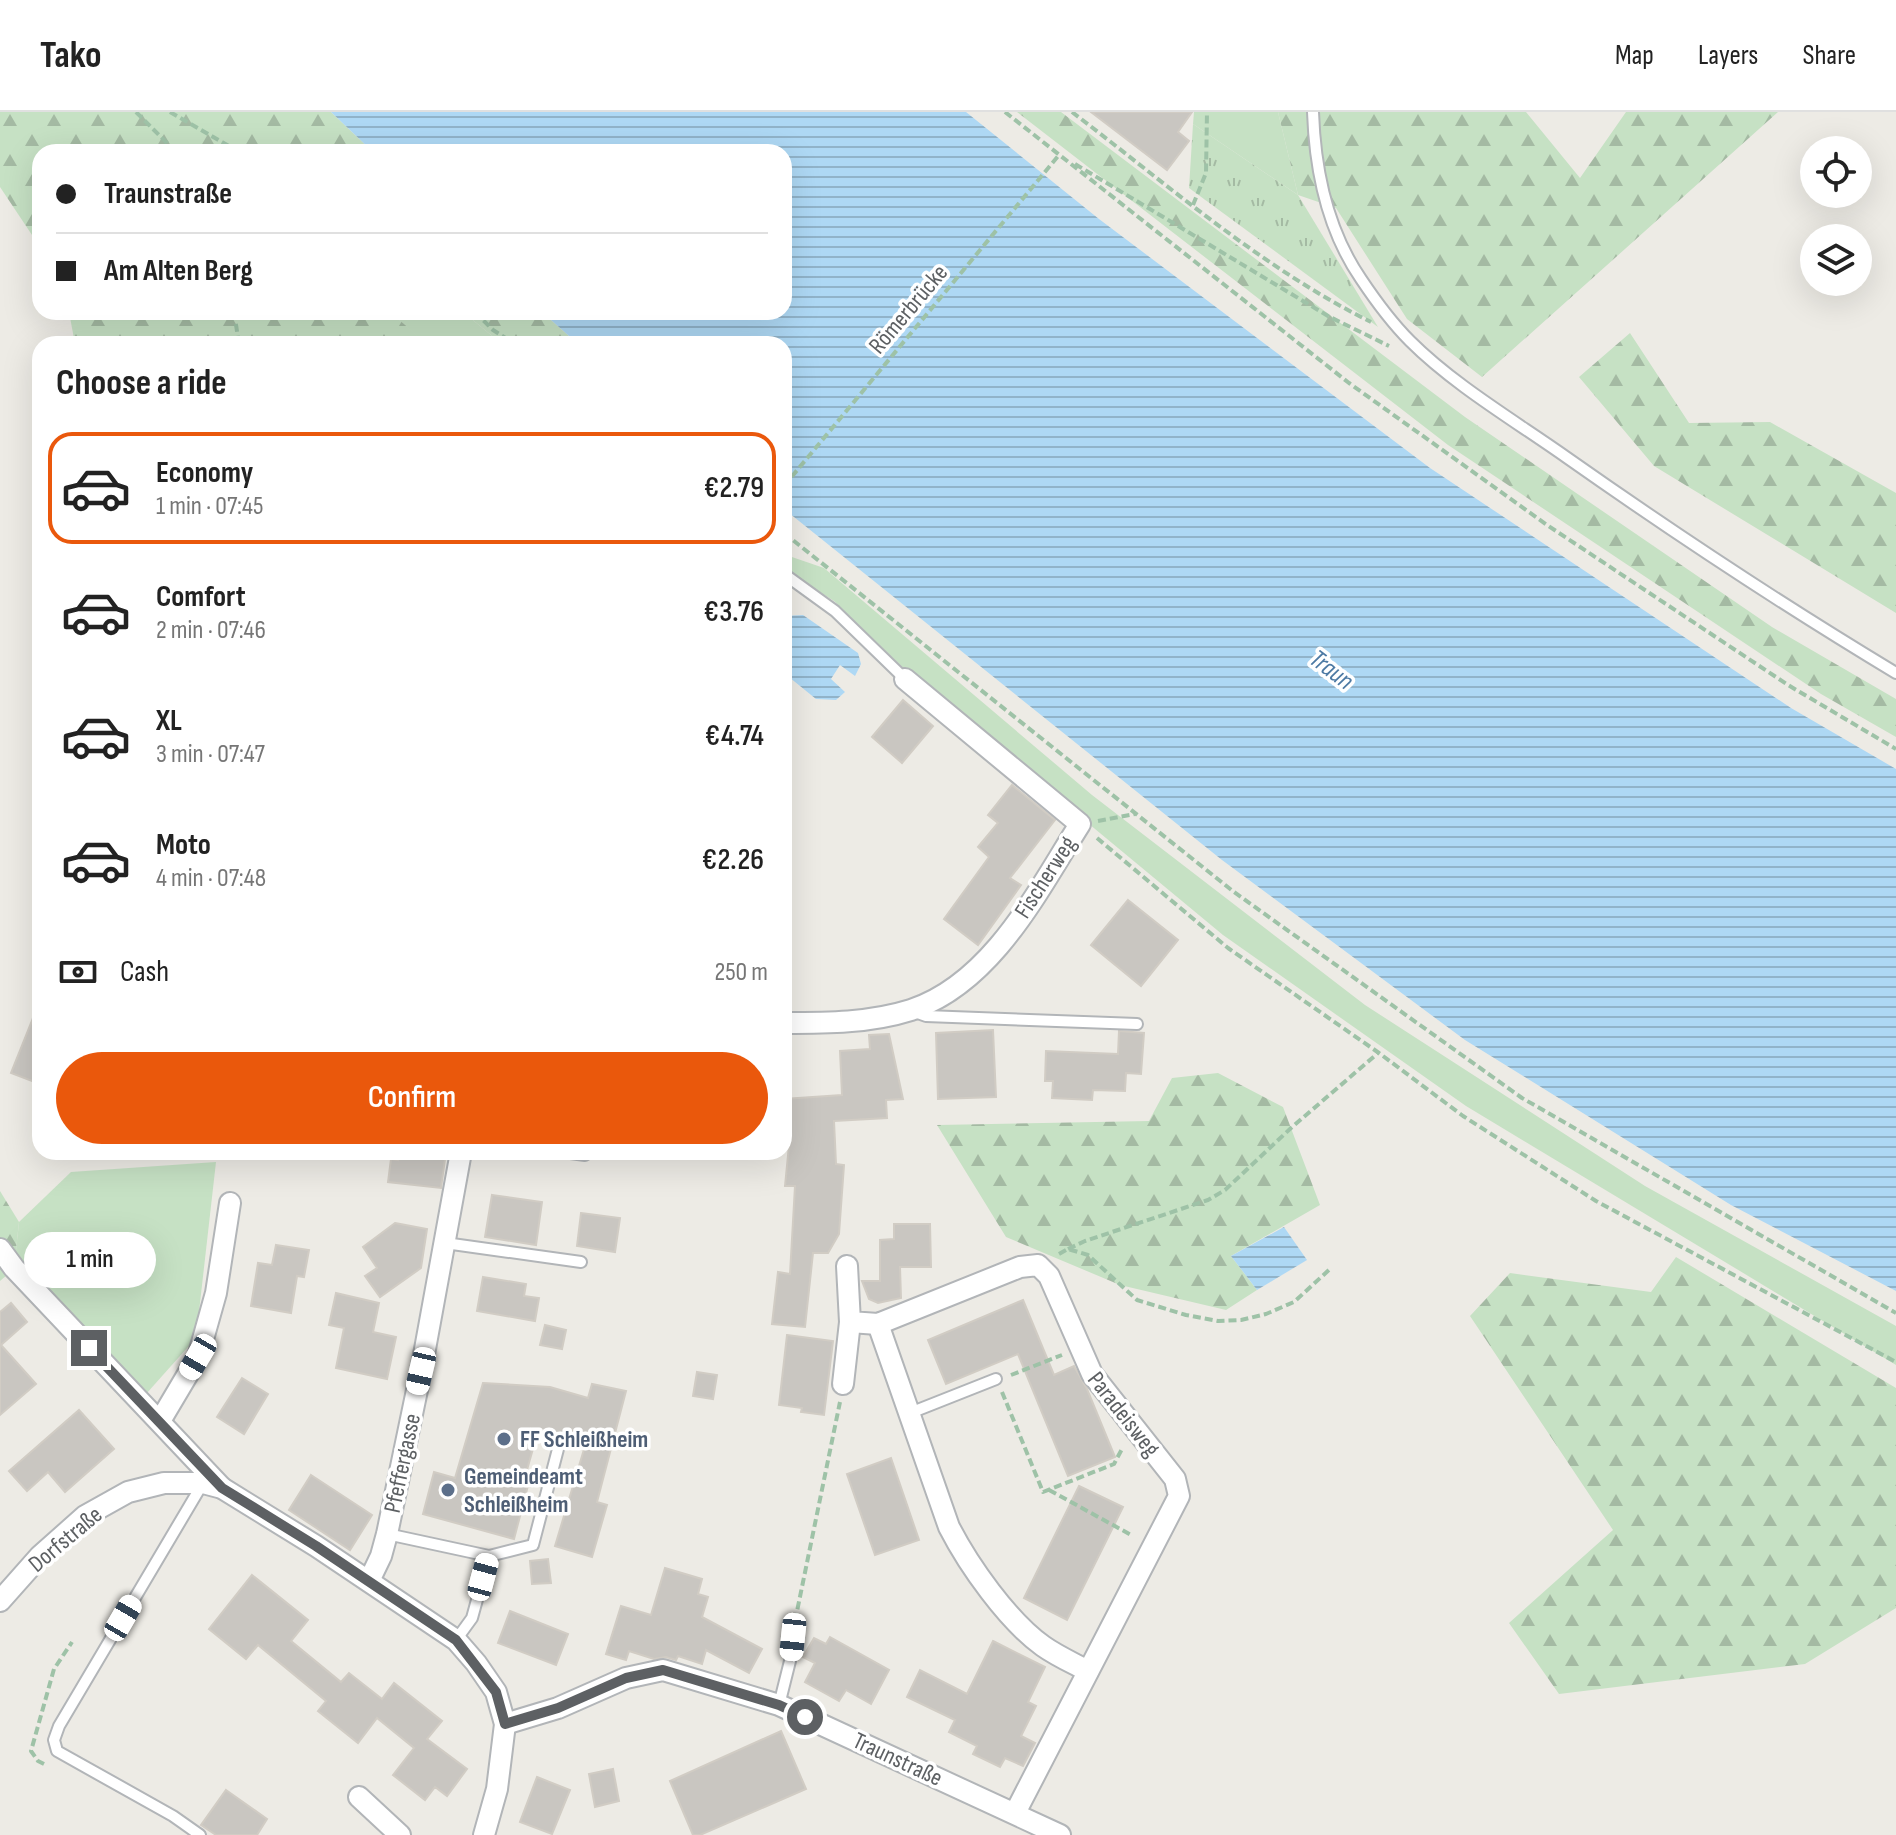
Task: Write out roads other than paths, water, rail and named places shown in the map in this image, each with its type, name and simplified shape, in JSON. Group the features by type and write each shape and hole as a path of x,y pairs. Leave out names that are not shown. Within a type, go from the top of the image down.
{"street":[{"name":"Fischerweg","path":"792,1023 862,1020 910,1010 968,978 1024,910 1080,824 905,679"},
{"name":"Pfeffergasse","path":"369,1581 387,1534 460,1160"},
{"path":"160,1421 198,1357 216,1293 230,1203"},
{"path":"0,1249 14,1268 160,1421 213,1486 369,1581 456,1640 496,1692 505,1724 497,1789 484,1835"},
{"name":"Paradeisweg","path":"878,1324 1020,1267 1038,1265 1049,1276 1092,1374 1175,1479 1179,1489 1179,1496 1015,1813"},
{"path":"843,1384 850,1322 847,1266"},
{"path":"850,1322 878,1324 949,1527 964,1556 1032,1638 1088,1671"},
{"name":"Dorfstraße","path":"0,1601 40,1556 85,1516 128,1492 164,1483 213,1486"},
{"name":"Traunstraße","path":"505,1724 558,1708 626,1678 663,1670 779,1705 1060,1835"},
{"path":"359,1797 400,1835"}],"lane":[{"path":"1313,112 1325,202 1335,231 1361,279 1409,341 1451,375 1663,526 1896,673"},
{"path":"792,580 835,611 905,679"},
{"name":"Fischerweg","path":"910,1010 926,1016 1137,1024"},
{"path":"445,1243 581,1262"},
{"path":"910,1413 996,1379"},
{"path":"387,1534 489,1556 533,1545 558,1449"},
{"path":"200,1835 173,1816 57,1751 54,1740 59,1726 213,1486"},
{"path":"456,1640 472,1618 489,1556"},
{"path":"779,1705 793,1637"}],"water":[{"name":"Traun","path":"331,112 966,112 1099,219 1430,468 1791,708 1896,769 1896,1291 1731,1205 1465,1040 1222,860 792,515 792,336 569,336 551,320 792,320 792,144 365,144"},
{"path":"803,615 858,653 861,664 855,676 840,665 831,679 845,692 836,700 816,699 792,680 792,616"},
{"path":"1284,1227 1307,1260 1257,1290 1231,1256"}],"place":[{"name":"FF Schleißheim","path":"504,1439"},
{"name":"Gemeindeamt Schleißheim","path":"448,1490"}]}
